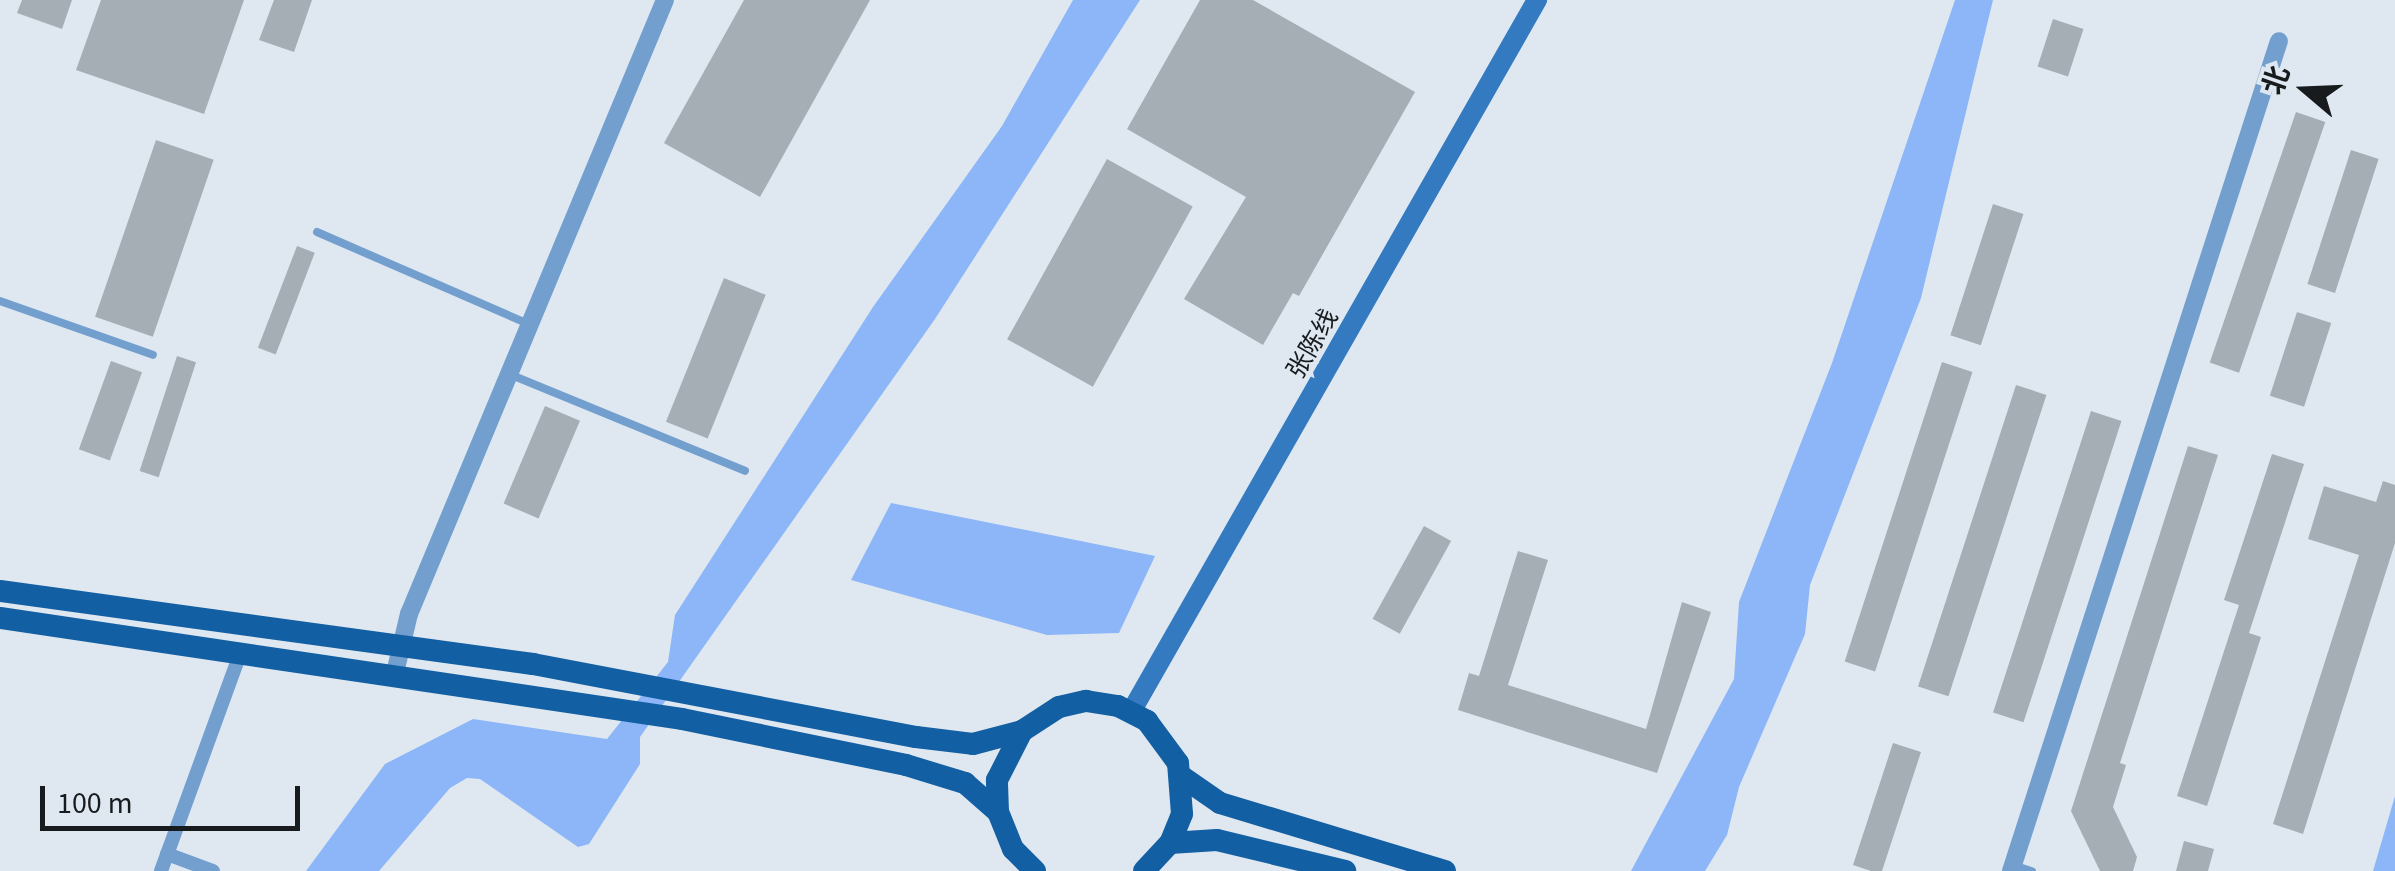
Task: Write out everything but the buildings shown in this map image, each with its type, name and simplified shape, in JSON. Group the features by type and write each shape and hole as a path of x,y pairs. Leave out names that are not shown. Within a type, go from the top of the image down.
{"main road":[{"name":"张陈线","path":"1131,712 1537,0"},
{"path":"0,590 400,645 973,744 1022,731 1059,706 1086,702 1131,712 1166,740 1181,776 1182,814 1170,843 1144,871"},
{"path":"0,618 395,673 906,765 965,783 998,812"},
{"path":"1022,731 998,780 998,812 1013,850 1034,871"},
{"path":"1181,776 1238,810 1445,871"},
{"path":"1170,843 1218,840 1345,871"}],"street":[{"path":"395,673 400,645 508,374 665,0"},
{"path":"2012,868 2279,40"},
{"path":"161,871 242,650"},
{"path":"167,854 213,871"}],"lane":[{"path":"317,232 530,324"},
{"path":"0,301 153,355"},
{"path":"508,374 745,471"},
{"path":"2012,868 2032,871"}],"water":[{"path":"1073,0 1140,0 935,319 640,737 640,764 589,844 578,847 480,779 467,778 450,788 379,871 306,871 385,764 473,719 607,739 668,662 675,615 873,307 1002,126"},
{"path":"1955,0 1993,0 1921,298 1810,585 1805,634 1739,787 1727,835 1705,871 1631,871 1734,679 1739,602 1832,363"},
{"path":"891,503 1155,556 1119,633 1047,635 851,580"},
{"path":"2395,796 2395,871 2373,871"}]}
